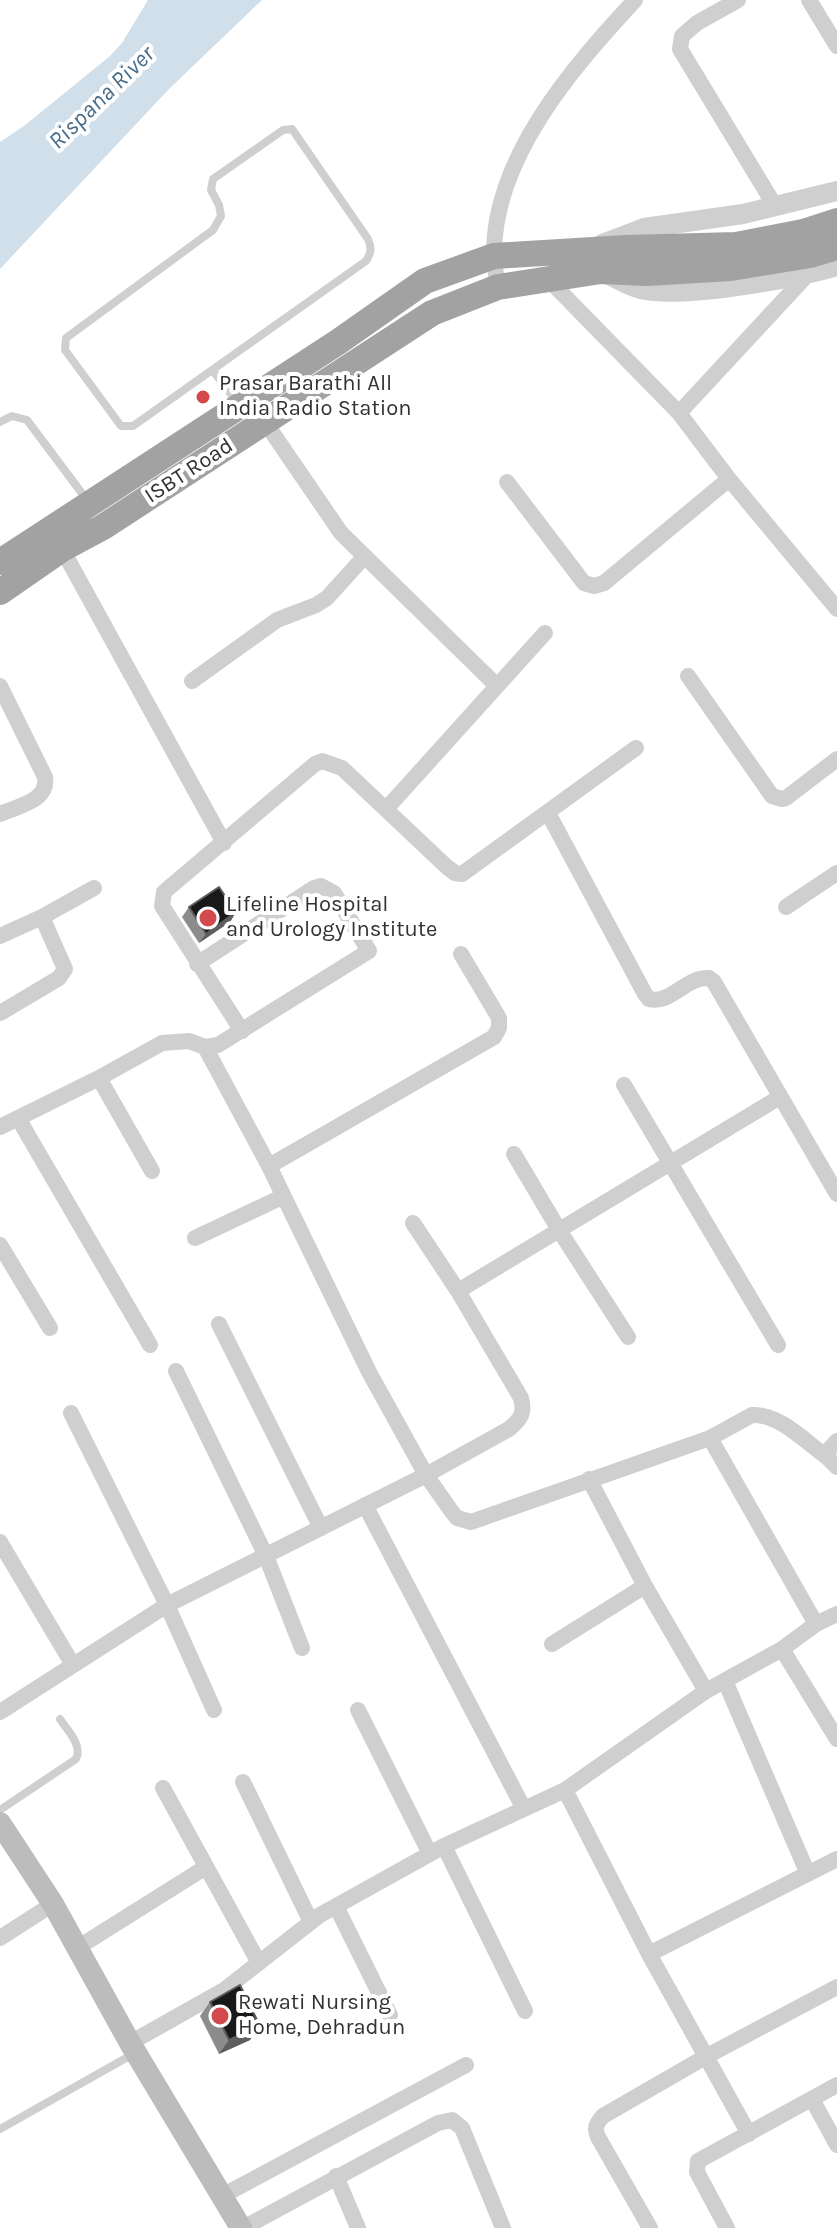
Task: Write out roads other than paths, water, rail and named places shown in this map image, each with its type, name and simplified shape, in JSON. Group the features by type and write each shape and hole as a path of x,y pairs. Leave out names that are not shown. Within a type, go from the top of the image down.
{"highway":[{"path":"0,562 425,281 494,256 736,245 803,232 837,221"},
{"name":"ISBT Road","path":"0,592 62,549 103,527 432,313 498,287 547,278 601,271 647,273 731,268 810,255 837,247"}],"main road":[{"path":"0,1823 53,1904 237,2227"}],"street":[{"path":"498,287 494,256 504,193 540,118 569,77 635,0"},
{"path":"738,0 697,23 682,36 680,49 775,206"},
{"path":"809,0 837,46"},
{"path":"583,250 644,228 743,214 837,191"},
{"path":"601,271 642,289 662,291 808,274 837,266"},
{"path":"679,413 808,274"},
{"path":"547,278 679,413 729,479 837,609"},
{"path":"265,422 341,533 497,686"},
{"path":"507,482 584,583 594,586 604,583 729,479"},
{"path":"62,549 224,843"},
{"path":"192,681 277,620 327,598 364,557"},
{"path":"387,808 545,633"},
{"path":"688,676 772,796 786,798 837,759"},
{"path":"0,686 45,777 46,785 39,797 0,814"},
{"path":"242,1031 162,906 164,892 322,761 342,768 447,867 462,874 636,748"},
{"path":"548,813 645,994 649,999 660,1000 696,979 709,978 837,1194"},
{"path":"786,907 837,873"},
{"path":"0,1127 162,1043 189,1041 205,1047 218,1045 369,951 329,887 314,888 197,964"},
{"path":"0,936 94,888"},
{"path":"0,1013 63,974 63,963 42,917"},
{"path":"269,1166 494,1037 499,1028 499,1018 461,954"},
{"path":"205,1047 269,1166 369,1372 426,1475 457,1518 471,1522 710,1438 752,1415 760,1414 777,1421 832,1463"},
{"path":"99,1078 152,1171"},
{"path":"624,1085 778,1345"},
{"path":"458,1291 780,1097"},
{"path":"18,1118 150,1345"},
{"path":"514,1154 628,1337"},
{"path":"195,1238 282,1197"},
{"path":"0,1712 167,1605 426,1475 509,1429 520,1419 524,1409 521,1398 458,1291 413,1223"},
{"path":"0,1245 50,1328"},
{"path":"219,1324 321,1528"},
{"path":"176,1371 266,1556 302,1648"},
{"path":"71,1413 167,1605 214,1710"},
{"path":"710,1438 816,1624"},
{"path":"832,1463 827,1452 837,1441"},
{"path":"589,1479 645,1586 706,1691"},
{"path":"365,1505 524,1809"},
{"path":"0,1542 73,1665"},
{"path":"552,1644 645,1586"},
{"path":"133,2048 224,1990 336,1906 437,1850 565,1790 706,1691 837,1614"},
{"path":"782,1649 837,1739"},
{"path":"725,1681 808,1874"},
{"path":"358,1710 525,2011"},
{"path":"243,1782 311,1922"},
{"path":"163,1788 259,1963"},
{"path":"565,1790 649,1954 749,2134"},
{"path":"649,1954 837,1859"},
{"path":"77,1948 206,1867"},
{"path":"0,1938 53,1904"},
{"path":"336,1906 390,2015"},
{"path":"650,2228 595,2129 603,2116 837,1987"},
{"path":"222,2196 466,2065"},
{"path":"727,2228 696,2166 704,2156 837,2085"},
{"path":"812,2099 837,2145"},
{"path":"237,2227 438,2123 452,2120 462,2128 503,2228"},
{"path":"336,2176 358,2228"}],"lane":[{"path":"292,129 368,239 369,256 213,371 133,426 125,428 108,411 65,350 64,342 213,230 221,216 211,190 213,179 283,130 292,129"},
{"path":"213,371 240,406"},
{"path":"0,422 12,416 27,420 90,504"},
{"path":"0,1810 76,1759 78,1747 60,1719"},
{"path":"0,2129 133,2048"}],"water":[{"name":"Rispana River","path":"148,0 262,0 169,89 0,269 0,142 110,56 122,43"}],"place":[{"name":"Prasar Barathi All India Radio Station","path":"203,397"},
{"name":"Lifeline Hospital and Urology Institute","path":"208,918"},
{"name":"Rewati Nursing Home, Dehradun","path":"220,2016"}]}
